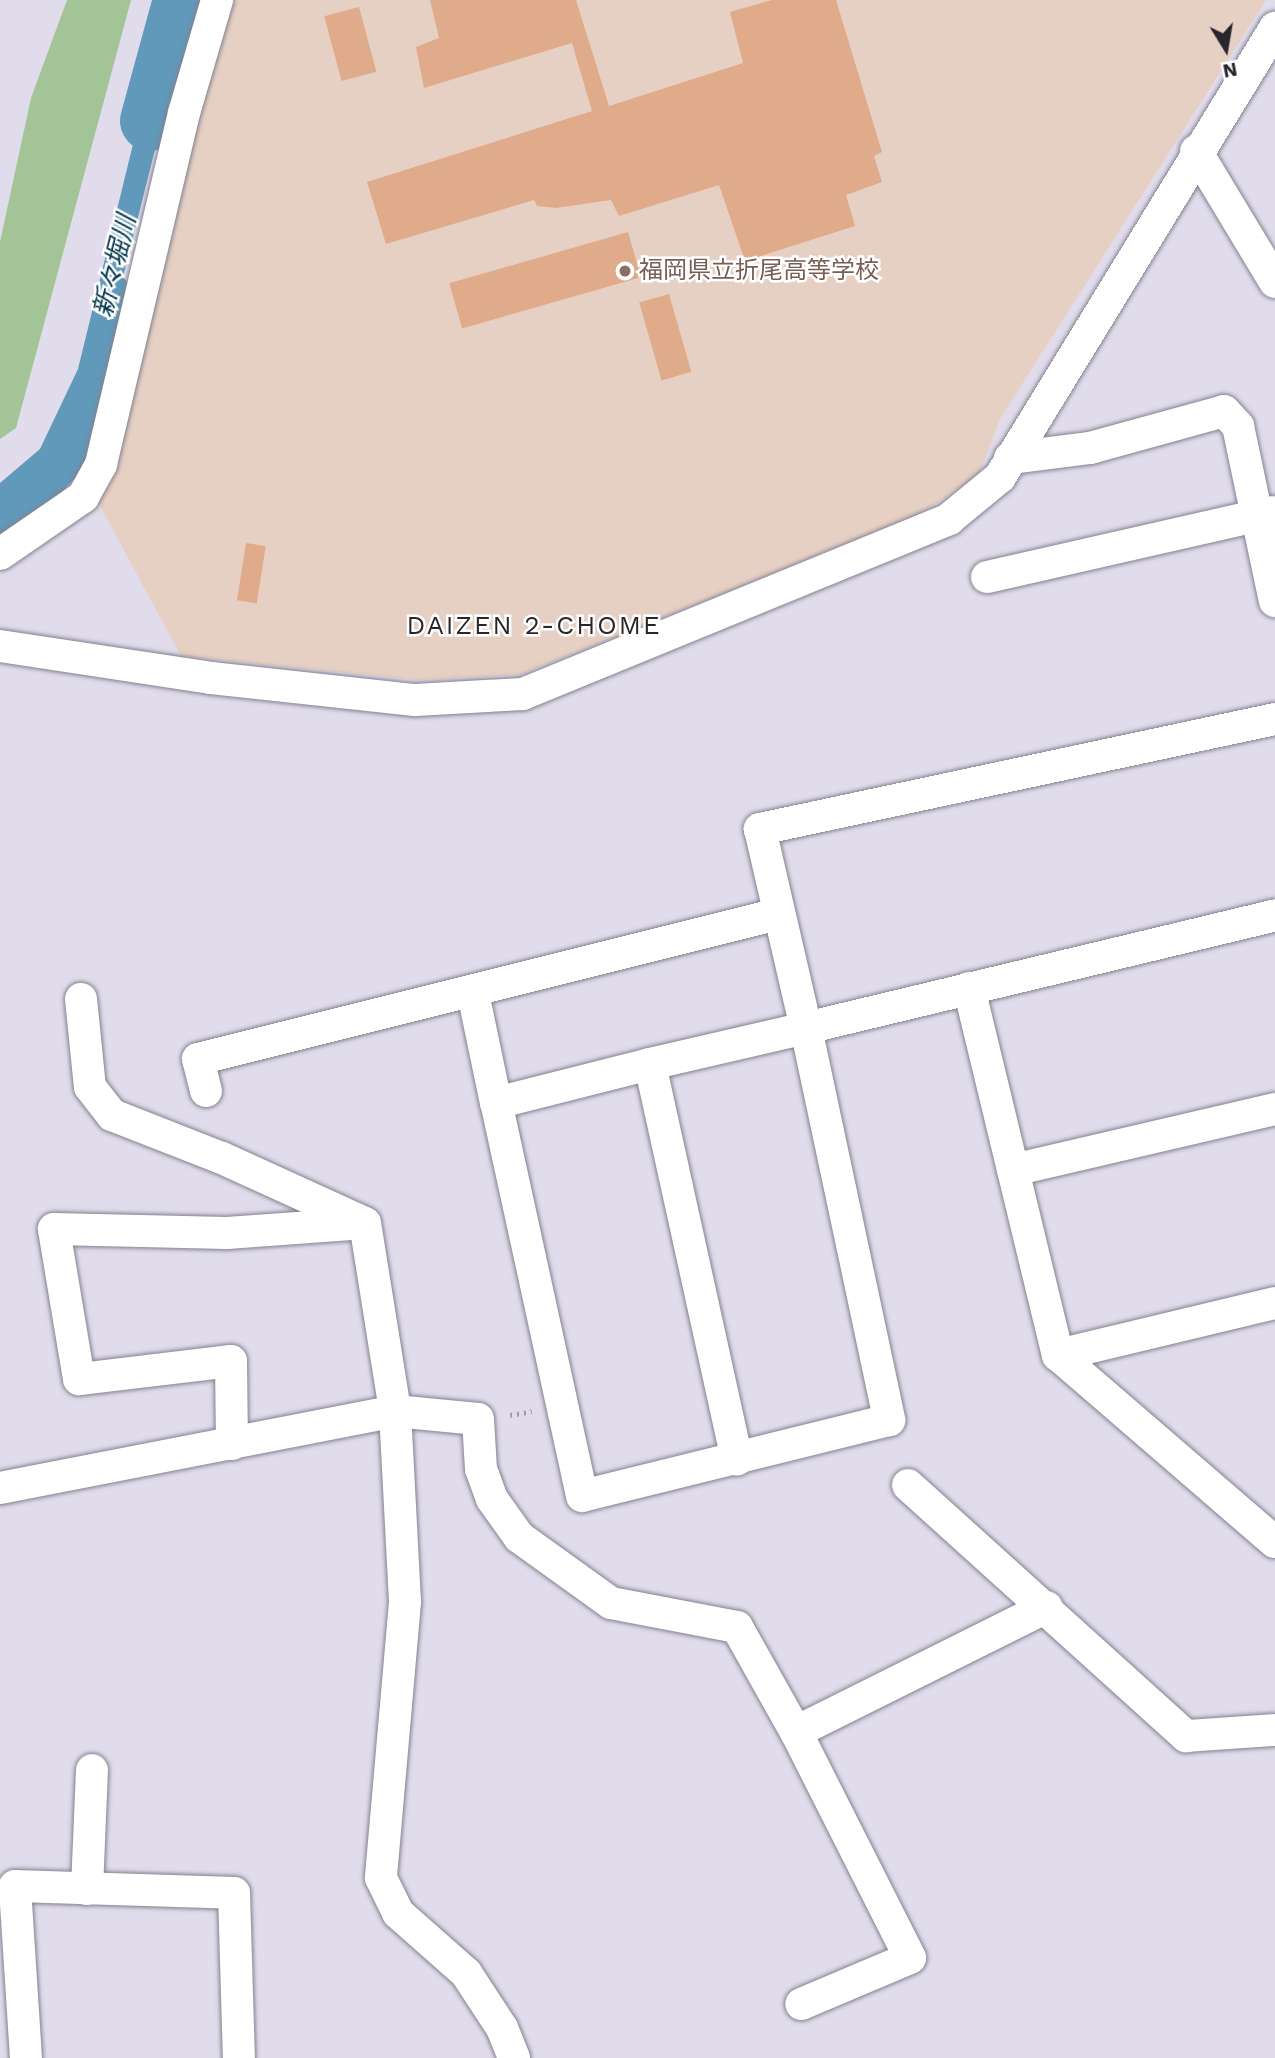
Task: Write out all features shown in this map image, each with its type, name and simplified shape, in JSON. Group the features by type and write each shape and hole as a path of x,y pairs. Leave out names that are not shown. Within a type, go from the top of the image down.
{"street":[{"path":"0,554 83,496 102,464 184,113 217,0"},
{"path":"0,646 211,678 415,700 523,694 949,519 1000,477 1196,151 1275,28"},
{"path":"1196,151 1275,282"},
{"path":"1010,458 1090,448 1224,411 1238,426 1265,514 1275,601"},
{"path":"987,577 1265,514"},
{"path":"473,993 582,1496 737,1460 889,1420 806,1028 760,829 1275,719"},
{"path":"206,1091 198,1059 473,993 778,914"},
{"path":"496,1103 1275,915"},
{"path":"969,988 1058,1355 1275,1542"},
{"path":"80,999 90,1087 112,1115 222,1158 365,1223"},
{"path":"650,1064 737,1460"},
{"path":"1013,1170 1275,1109"},
{"path":"365,1223 395,1412 405,1602 381,1878 398,1913 466,1973 502,2028 514,2058"},
{"path":"232,1444 231,1361 79,1379 54,1229 227,1233 365,1223"},
{"path":"1058,1355 1275,1303"},
{"path":"0,1488 395,1412 478,1419 481,1469 492,1499 519,1537 611,1603 737,1628 796,1732 910,1958 801,2004"},
{"path":"908,1485 1186,1736 1275,1730"},
{"path":"796,1732 1046,1607"},
{"path":"88,1889 92,1770"},
{"path":"26,2058 15,1886 234,1893 239,2058"}],"path":[{"path":"478,1419 564,1407"}],"shaded area":[{"name":"福岡県立折尾高等学校","path":"229,0 1266,0 1000,419 979,475 917,516 519,675 418,680 181,656 93,493"}],"green space":[{"path":"67,0 131,0 16,428 0,439 0,242 31,98"}],"water":[{"path":"159,38 181,46 123,277 132,288 85,468 58,496 0,538 0,483 40,449 78,369"}],"building":[{"path":"430,0 576,0 609,106 743,63 730,12 772,0 836,0 882,152 874,156 882,182 846,195 855,226 745,261 719,185 619,216 611,200 556,208 537,206 534,200 386,244 367,182 592,111 572,43 424,88 416,47 439,38"},
{"path":"359,7 376,72 342,81 324,16"},
{"path":"628,232 641,277 462,328 449,283"},
{"path":"669,294 691,372 662,380 639,303"},
{"path":"246,543 266,546 257,603 237,600"}],"waterway":[{"name":"新々堀川","path":"150,121 183,0"}],"place":[{"name":"福岡県立折尾高等学校","path":"625,271"}],"district":[{"name":"DAIZEN 2-CHOME","path":"534,626"}]}
